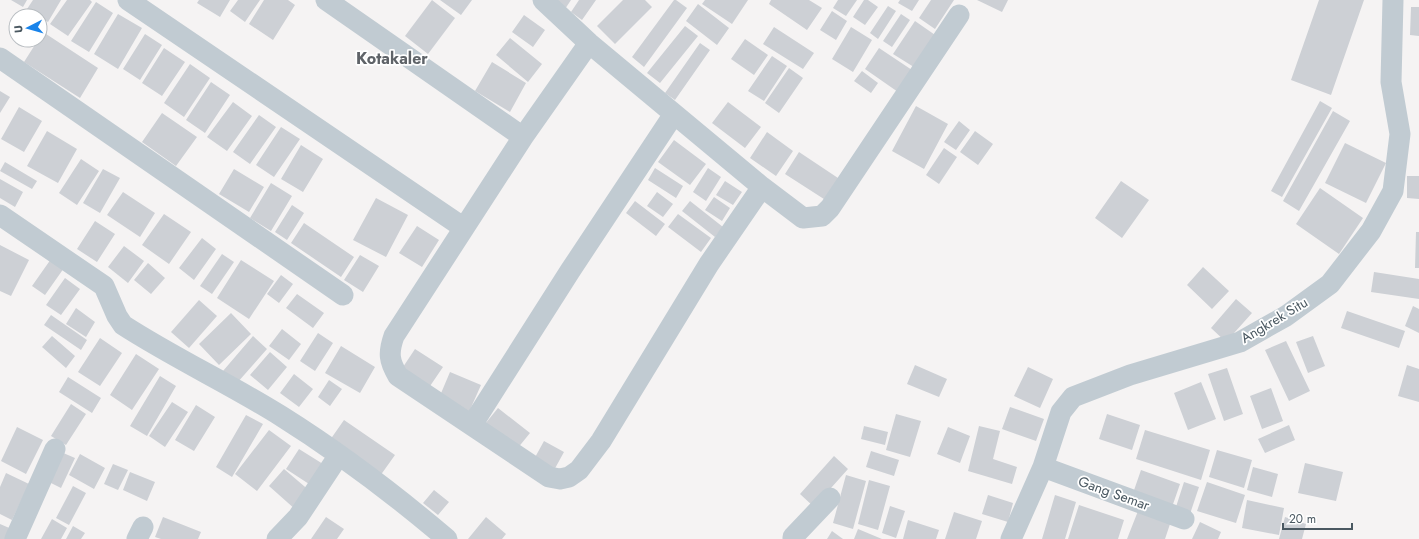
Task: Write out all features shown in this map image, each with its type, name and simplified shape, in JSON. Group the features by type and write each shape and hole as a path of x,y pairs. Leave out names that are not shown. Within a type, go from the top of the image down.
{"street":[{"path":"128,0 464,228"},
{"path":"326,0 523,137"},
{"path":"543,0 590,44 762,188 803,218 822,216 830,208 959,14"},
{"name":"Angkrek Situ","path":"1011,539 1043,467 1061,412 1073,397 1130,375 1240,342 1286,316 1330,284 1371,231 1393,191 1400,134 1391,82 1393,0"},
{"path":"590,44 523,137 394,336 389,351 391,364 398,376 549,477 560,479 569,477 579,470 601,441 709,264 762,188"},
{"path":"0,58 343,295"},
{"path":"472,425 570,271 674,114"},
{"path":"0,215 104,286 117,316 123,325 281,416 398,497 447,539"},
{"path":"21,537 55,450"},
{"path":"277,539 298,517 339,455"},
{"name":"Gang Semar","path":"1043,467 1184,519"},
{"path":"793,539 830,498"}],"building":[{"path":"11,0 27,0 23,7"},
{"path":"33,0 61,0 48,22 48,8 28,8"},
{"path":"67,0 90,0 92,2 68,36 50,24"},
{"path":"199,0 230,0 220,17 197,3"},
{"path":"238,0 260,0 245,22 230,11"},
{"path":"264,0 288,0 295,5 273,40 249,24"},
{"path":"432,0 455,18 428,54 405,36"},
{"path":"440,0 472,0 461,15"},
{"path":"553,0 571,0 565,9"},
{"path":"579,0 596,0 582,20 571,12"},
{"path":"623,0 645,0 652,7 615,44 597,26"},
{"path":"674,0 687,8 644,67 632,57"},
{"path":"705,0 748,0 732,24 702,4"},
{"path":"771,0 809,0 822,8 807,30 769,4"},
{"path":"838,0 857,0 846,16 833,8"},
{"path":"864,0 868,0 878,7 865,25 853,17"},
{"path":"900,0 919,0 912,11 898,3"},
{"path":"931,0 954,0 935,29 919,18"},
{"path":"977,0 1008,0 1002,12"},
{"path":"1319,0 1364,0 1331,95 1291,80"},
{"path":"96,2 113,13 89,52 71,41"},
{"path":"698,4 729,28 717,45 686,21"},
{"path":"888,6 896,11 878,39 870,33"},
{"path":"1411,7 1419,7 1419,36 1410,35"},
{"path":"832,11 847,21 836,40 820,30"},
{"path":"118,14 142,28 118,69 94,54"},
{"path":"901,14 910,20 892,47 883,41"},
{"path":"524,15 545,30 533,47 512,32"},
{"path":"915,21 938,37 917,69 893,54"},
{"path":"685,26 698,36 660,83 647,73"},
{"path":"774,27 814,53 803,69 763,44"},
{"path":"851,27 872,40 853,72 832,59"},
{"path":"145,34 162,45 140,80 123,69"},
{"path":"48,35 98,68 80,98 24,62 33,48 48,48"},
{"path":"510,38 542,64 528,82 496,55"},
{"path":"745,39 768,55 754,75 731,59"},
{"path":"700,43 710,50 675,100 665,93"},
{"path":"164,48 185,62 162,96 142,83"},
{"path":"879,48 912,70 898,92 865,69"},
{"path":"772,56 787,66 764,101 748,91"},
{"path":"492,62 526,83 510,112 475,91"},
{"path":"190,64 210,78 184,117 164,103"},
{"path":"789,68 803,78 779,113 765,103"},
{"path":"862,71 878,83 871,93 854,81"},
{"path":"211,82 230,95 205,133 186,120"},
{"path":"0,91 10,97 0,113"},
{"path":"1320,101 1332,108 1282,197 1271,191"},
{"path":"233,102 252,116 227,151 207,137"},
{"path":"728,102 761,127 745,148 712,123"},
{"path":"916,106 948,124 924,169 892,151"},
{"path":"19,107 42,121 24,152 1,139"},
{"path":"1333,111 1350,121 1299,211 1283,201"},
{"path":"162,113 197,137 176,166 142,142"},
{"path":"259,115 276,127 250,164 233,152"},
{"path":"959,121 970,130 956,150 944,142"},
{"path":"281,127 300,139 274,177 256,165"},
{"path":"47,131 77,149 58,183 27,166"},
{"path":"975,131 993,144 978,165 960,152"},
{"path":"767,132 793,151 776,176 750,158"},
{"path":"674,140 706,164 690,185 658,162"},
{"path":"1345,143 1386,163 1366,203 1325,183"},
{"path":"301,145 323,159 303,192 281,179"},
{"path":"944,148 957,157 939,184 926,175"},
{"path":"799,152 841,180 827,201 785,174"},
{"path":"81,159 99,171 77,205 59,193"},
{"path":"5,162 37,181 32,189 0,171"},
{"path":"655,168 683,186 676,198 648,180"},
{"path":"708,168 721,177 706,201 693,192"},
{"path":"103,169 120,178 100,213 83,203"},
{"path":"234,169 264,187 249,212 219,194"},
{"path":"1407,176 1419,176 1419,199 1407,198"},
{"path":"0,179 23,192 15,207 0,198"},
{"path":"725,181 742,192 733,205 716,195"},
{"path":"1121,181 1149,200 1122,238 1095,218"},
{"path":"271,183 292,196 271,231 250,218"},
{"path":"1320,188 1363,218 1339,254 1296,224"},
{"path":"123,192 155,213 140,237 107,215"},
{"path":"657,192 673,204 663,217 647,206"},
{"path":"714,197 730,208 722,221 705,210"},
{"path":"376,198 408,215 386,257 353,240"},
{"path":"635,201 665,224 656,236 626,213"},
{"path":"690,201 723,227 715,237 682,211"},
{"path":"292,205 304,213 287,240 275,232"},
{"path":"164,214 191,232 169,264 142,245"},
{"path":"678,214 711,238 701,252 668,227"},
{"path":"95,221 115,234 97,262 77,249"},
{"path":"304,223 354,257 341,277 291,243"},
{"path":"417,226 439,240 422,267 399,253"},
{"path":"1416,232 1419,232 1419,268 1415,268"},
{"path":"202,238 216,249 194,280 179,268"},
{"path":"0,245 29,260 11,296 0,291"},
{"path":"124,246 144,261 128,283 108,267"},
{"path":"222,254 234,262 212,294 200,286"},
{"path":"360,255 379,266 363,292 344,280"},
{"path":"51,259 64,268 45,295 32,286"},
{"path":"241,260 274,281 249,319 217,298"},
{"path":"148,263 165,278 151,294 134,280"},
{"path":"1203,267 1229,291 1212,309 1187,285"},
{"path":"1374,272 1419,279 1419,299 1371,292"},
{"path":"281,275 293,284 279,303 267,294"},
{"path":"65,278 80,289 61,315 46,305"},
{"path":"297,294 324,313 313,328 286,308"},
{"path":"1236,299 1252,313 1226,342 1211,328"},
{"path":"199,300 217,316 189,348 171,332"},
{"path":"1413,306 1419,309 1419,333 1405,326"},
{"path":"76,308 95,322 86,337 66,324"},
{"path":"1347,311 1405,331 1399,348 1341,328"},
{"path":"231,313 251,334 219,365 199,344"},
{"path":"51,315 87,340 81,350 44,325"},
{"path":"282,329 301,344 289,360 269,346"},
{"path":"318,333 333,343 315,371 300,361"},
{"path":"52,336 75,356 66,368 42,347"},
{"path":"253,336 267,349 237,383 223,371"},
{"path":"1313,336 1325,366 1308,373 1296,342"},
{"path":"100,338 122,353 100,386 78,372"},
{"path":"1286,341 1310,391 1289,401 1265,350"},
{"path":"341,346 375,367 360,393 325,373"},
{"path":"415,349 443,367 428,389 401,370"},
{"path":"270,352 287,367 268,390 250,375"},
{"path":"136,354 159,369 132,410 110,395"},
{"path":"915,365 947,379 939,397 907,384"},
{"path":"1407,365 1419,369 1419,402 1398,396"},
{"path":"1028,367 1053,379 1040,408 1014,396"},
{"path":"1227,368 1243,414 1224,421 1208,374"},
{"path":"450,372 481,385 469,412 439,398"},
{"path":"294,374 313,389 299,407 280,393"},
{"path":"160,376 176,386 147,436 130,426"},
{"path":"68,377 101,398 92,413 59,392"},
{"path":"329,380 342,389 330,406 318,397"},
{"path":"1201,382 1216,419 1188,430 1174,393"},
{"path":"1271,388 1283,421 1262,429 1250,396"},
{"path":"172,402 188,412 165,447 149,436"},
{"path":"71,404 86,414 66,445 51,436"},
{"path":"196,405 215,417 194,451 175,440"},
{"path":"1010,407 1044,419 1036,441 1002,429"},
{"path":"498,408 530,433 517,449 485,424"},
{"path":"896,414 921,421 910,457 886,450"},
{"path":"1107,414 1140,425 1132,450 1099,439"},
{"path":"246,415 263,424 232,477 216,467"},
{"path":"344,420 395,455 380,476 330,440"},
{"path":"1289,425 1295,440 1265,453 1258,439"},
{"path":"864,426 888,432 885,445 861,439"},
{"path":"979,426 1000,431 993,459 1017,467 1012,484 968,471"},
{"path":"17,427 43,440 26,474 1,461"},
{"path":"948,427 970,436 960,463 937,454"},
{"path":"269,430 291,446 257,491 235,474"},
{"path":"1145,430 1210,450 1201,480 1136,459"},
{"path":"544,441 564,452 553,472 533,461"},
{"path":"299,449 323,464 309,484 286,469"},
{"path":"1217,450 1252,460 1244,488 1209,477"},
{"path":"871,451 899,460 894,476 866,467"},
{"path":"61,452 75,458 61,488 47,481"},
{"path":"80,454 105,468 94,489 69,475"},
{"path":"834,456 848,469 814,507 800,494"},
{"path":"1305,463 1343,472 1336,501 1298,493"},
{"path":"113,464 128,470 118,490 104,484"},
{"path":"1253,467 1278,474 1272,497 1247,490"},
{"path":"284,469 311,492 296,510 269,486"},
{"path":"1141,470 1180,484 1171,510 1132,496"},
{"path":"130,472 155,482 147,501 123,490"},
{"path":"6,473 29,484 12,520 0,514 0,487"},
{"path":"846,475 866,481 853,529 833,523"},
{"path":"869,480 890,486 878,530 858,524"},
{"path":"1184,482 1199,487 1190,514 1175,510"},
{"path":"1207,482 1245,495 1236,523 1197,511"},
{"path":"73,486 86,493 69,525 56,518"},
{"path":"434,490 449,502 438,515 423,503"},
{"path":"988,495 1013,503 1008,522 982,514"},
{"path":"1055,495 1076,502 1065,539 1042,539"},
{"path":"1247,500 1284,508 1279,535 1242,528"},
{"path":"1079,505 1124,520 1118,539 1068,539"},
{"path":"890,506 905,511 896,538 882,533"},
{"path":"1138,511 1170,524 1165,539 1127,539"},
{"path":"954,512 982,521 976,539 945,539"},
{"path":"163,517 201,532 198,539 161,539 155,537"},
{"path":"326,517 344,529 337,539 311,539"},
{"path":"486,517 506,534 502,539 468,539"},
{"path":"1285,517 1306,524 1302,539 1279,539"},
{"path":"52,519 67,528 61,539 41,539"},
{"path":"908,520 939,530 936,539 903,539"},
{"path":"1200,522 1221,532 1218,539 1192,539"},
{"path":"0,524 14,530 9,539 0,539"},
{"path":"73,526 85,533 81,539 66,539"},
{"path":"858,529 882,539 854,539"},
{"path":"832,531 843,539 827,539"}],"district":[{"name":"Kotakaler","path":"392,58"}]}
